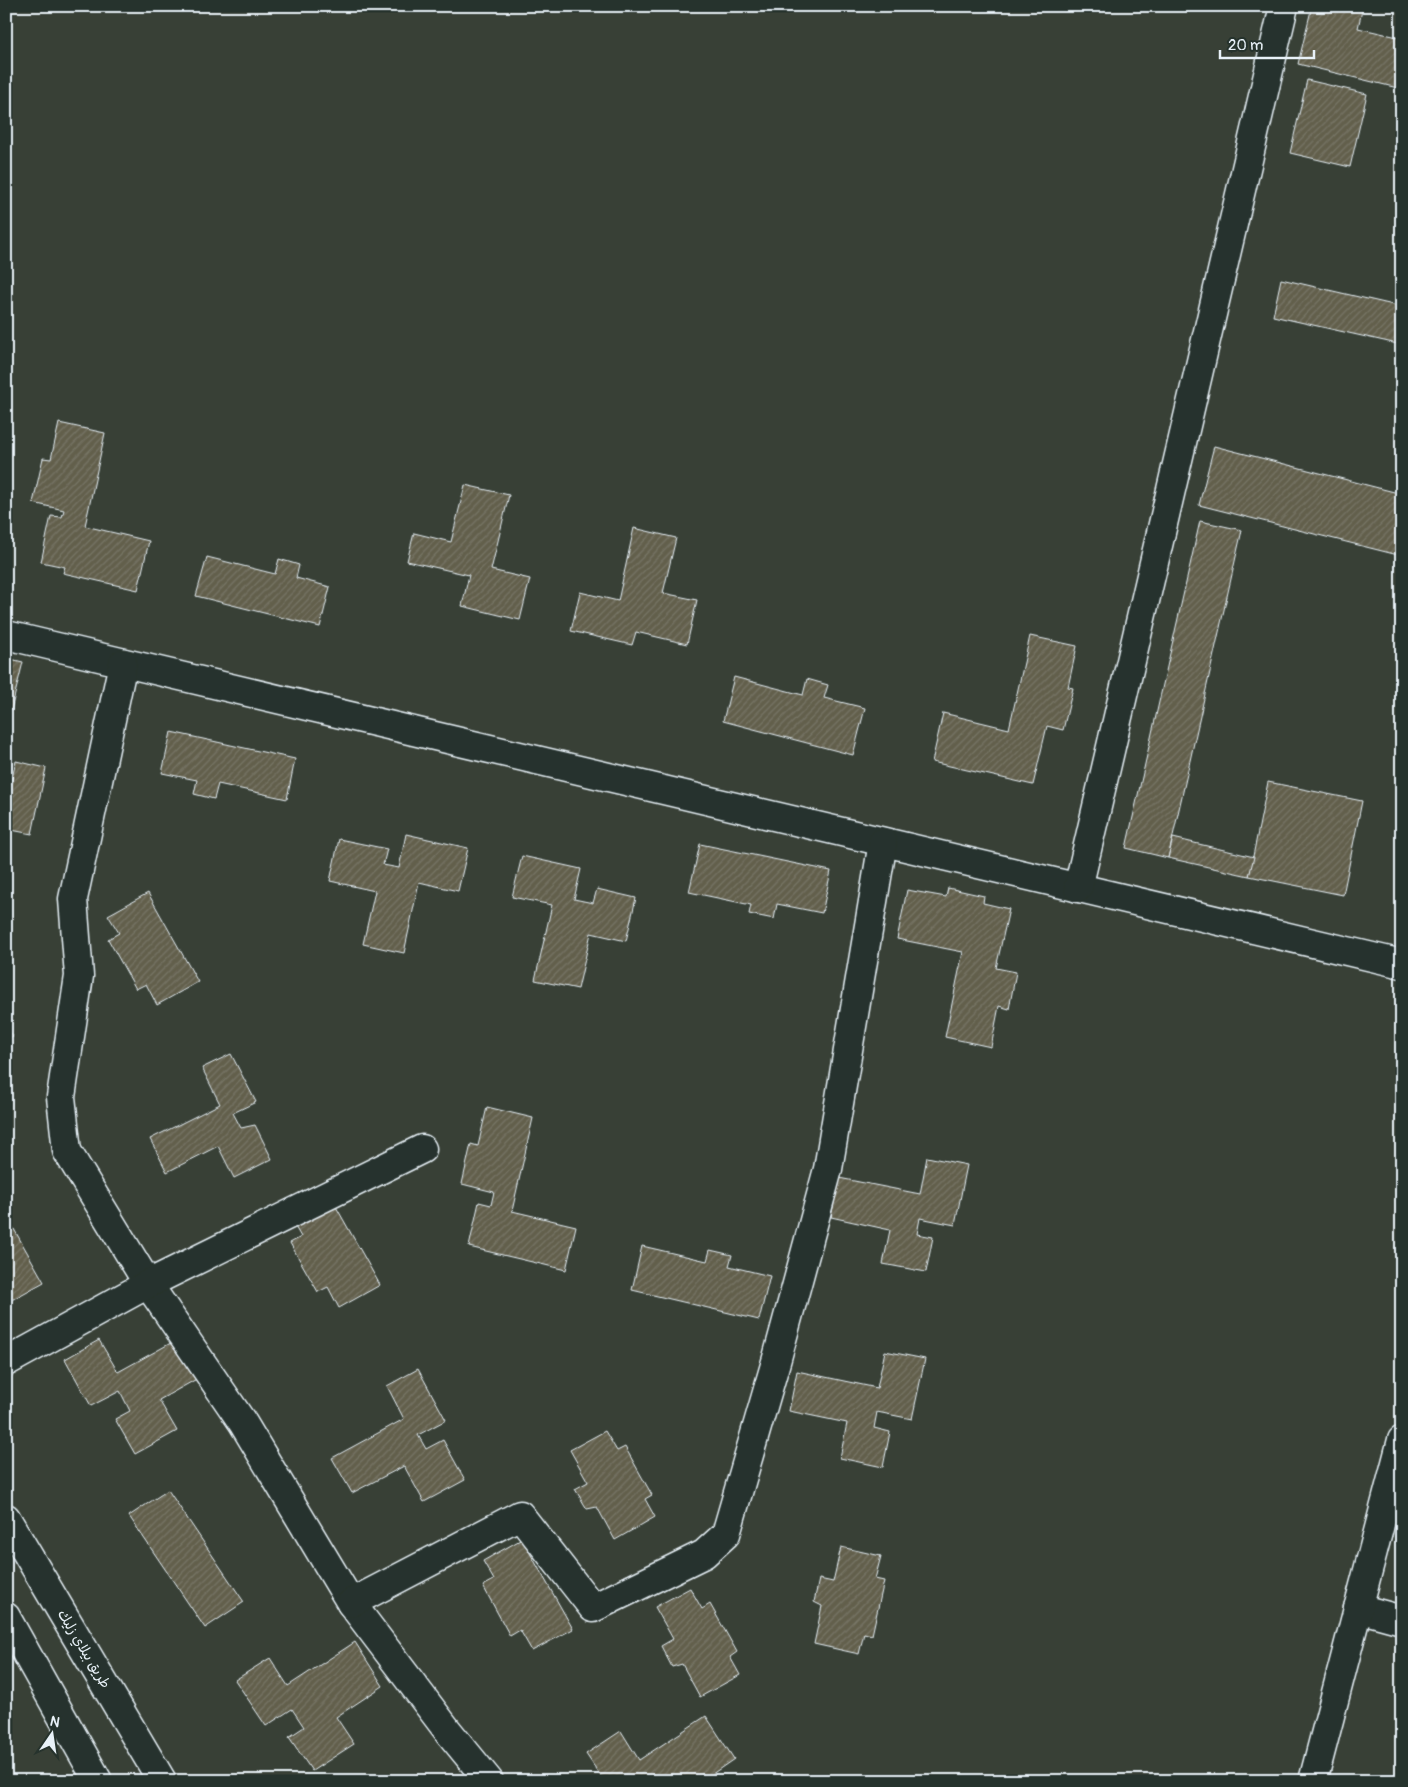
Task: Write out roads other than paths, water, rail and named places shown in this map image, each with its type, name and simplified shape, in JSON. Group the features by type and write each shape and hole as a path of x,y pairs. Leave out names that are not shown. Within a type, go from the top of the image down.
{"street":[{"path":"1078,888 1284,6"},
{"path":"6,636 1402,964"},
{"path":"123,663 72,899 80,976 61,1097 67,1152 148,1284 243,1423 351,1603 448,1731 489,1781"},
{"path":"351,1603 520,1515 593,1608 704,1554 726,1534 777,1358 828,1169 883,842"},
{"path":"6,1362 148,1284 422,1149"},
{"path":"1313,1781 1402,1440"},
{"name":"طريق بيلاي زليك","path":"6,1518 162,1781"},
{"path":"1358,1608 1402,1620"},
{"path":"6,1616 98,1781"}]}
